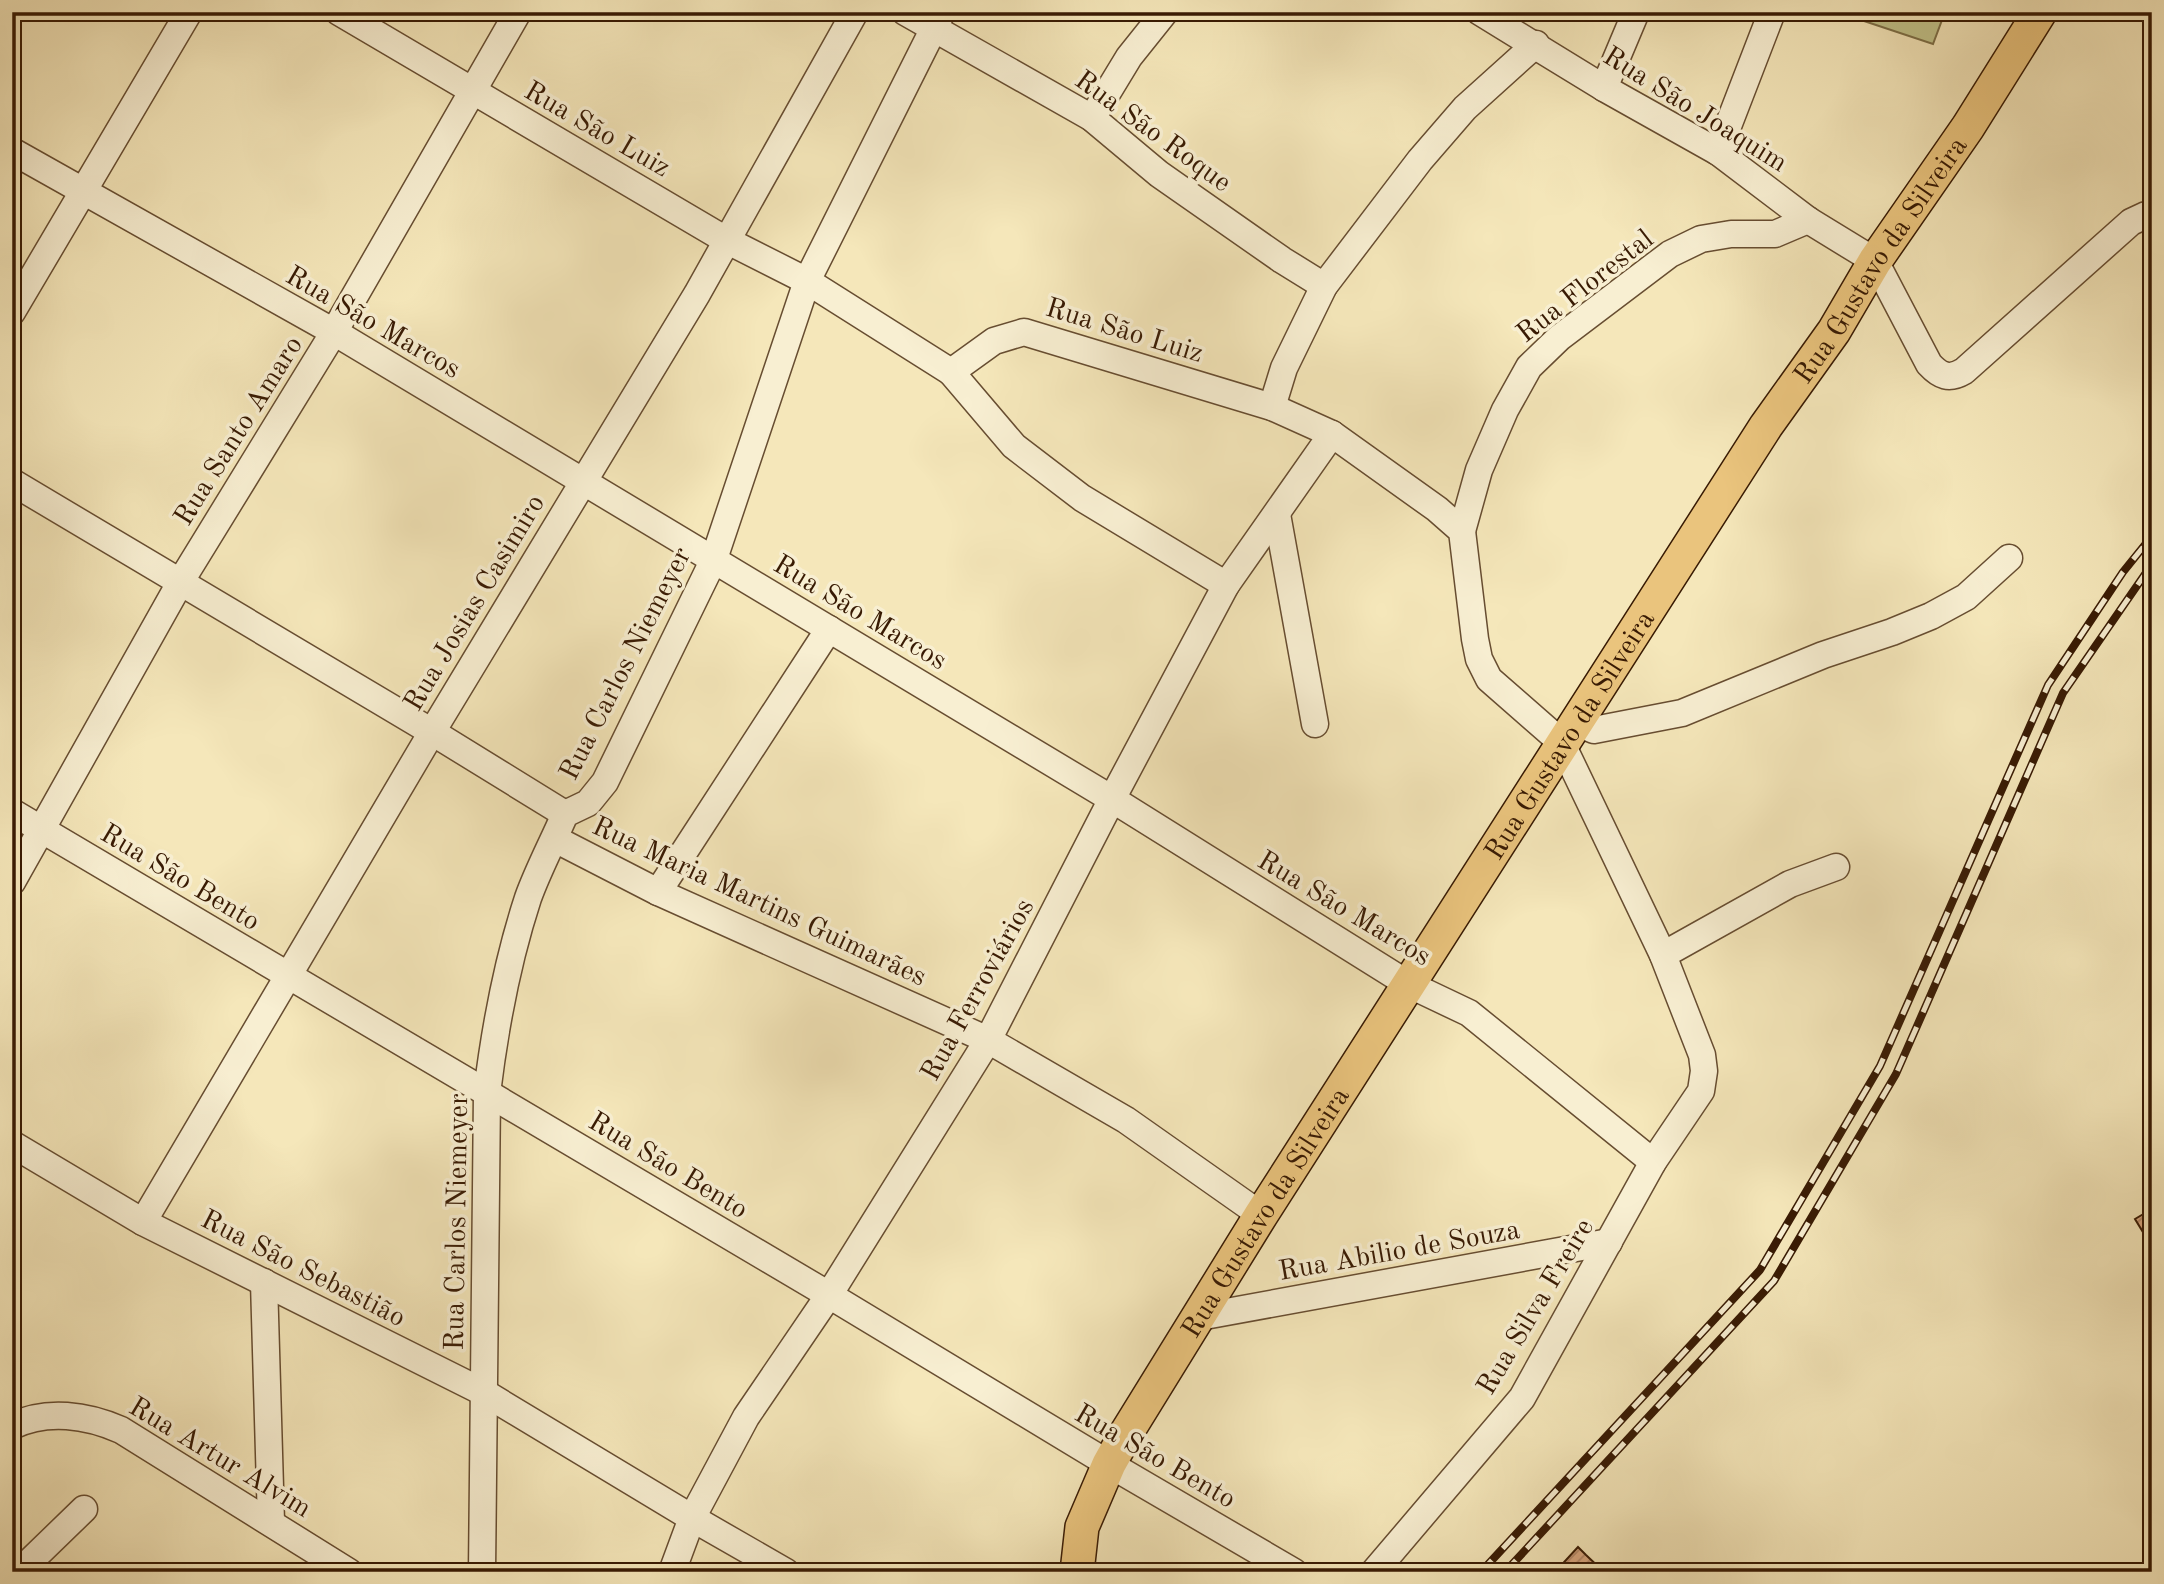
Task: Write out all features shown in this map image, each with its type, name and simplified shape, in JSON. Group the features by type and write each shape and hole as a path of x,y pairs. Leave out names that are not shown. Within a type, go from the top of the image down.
{"main road":[{"name":"Rua Gustavo da Silveira","path":"1077,1572 1082,1527 1109,1465 1261,1214 1766,426 1834,331 1875,261 1968,127 2039,12"},
{"name":"Rua Gustavo da Silveira","path":"1100,1572 1109,1465"}],"street":[{"path":"12,312 189,12"},
{"name":"Rua São Luiz","path":"339,12 726,240 807,281 951,372 994,341 1024,332 1272,407 1332,434 1437,509 1462,531"},
{"name":"Rua Santo Amaro","path":"12,882 181,581 334,332 518,12"},
{"name":"Rua Josias Casimiro","path":"143,1222 290,977 432,732 697,295 855,12"},
{"name":"Rua São Roque","path":"905,12 938,20 1092,118 1159,174 1324,286"},
{"path":"1092,118 1129,57 1165,12"},
{"name":"Rua São Joaquim","path":"1480,12 1604,88 1718,152 1808,220 1875,261"},
{"path":"1604,88 1636,12"},
{"path":"1718,152 1772,12"},
{"name":"Rua Carlos Niemeyer","path":"482,1572 487,1093 495,1024 510,959 529,896 565,814 588,803 605,782 715,559 807,281 938,20"},
{"path":"1272,407 1284,368 1324,286 1420,160 1465,108 1536,44"},
{"name":"Rua São Marcos","path":"12,151 334,332 1112,799 1408,984 1469,1013 1653,1162"},
{"path":"1875,261 1928,364 1936,372 1951,377 1964,371 2131,222 2152,214"},
{"name":"Rua Florestal","path":"1462,531 1479,470 1505,410 1530,367 1559,338 1615,294 1681,249 1701,239 1731,234 1775,234 1808,220"},
{"path":"951,372 1014,446 1082,498 1226,585"},
{"name":"Rua Ferroviários","path":"672,1572 692,1518 746,1417 830,1295 988,1040 1226,585 1332,434"},
{"name":"Rua Maria Martins Guimarães","path":"12,482 181,581 565,814"},
{"path":"1277,514 1315,724"},
{"path":"1462,531 1479,659 1489,679 1569,733 1663,955 1790,884 1836,867"},
{"path":"1569,733 1682,713 1823,655 1892,632 1931,616 1966,597 2009,558"},
{"path":"657,892 830,629"},
{"name":"Rua São Bento","path":"12,812 830,1295 1109,1465 1294,1572"},
{"name":"Rua Maria Martins Guimarães","path":"555,839 657,892 988,1040 1126,1120 1261,1214"},
{"name":"Rua Silva Freire","path":"1374,1572 1522,1398 1653,1162 1701,1091 1704,1070 1702,1055 1663,955"},
{"name":"Rua São Sebastião","path":"12,1144 143,1222 483,1392 786,1572"},
{"name":"Rua Abilio de Souza","path":"1199,1317 1609,1242"},
{"path":"264,1282 271,1522"},
{"name":"Rua Artur Alvim","path":"12,1426 27,1419 55,1416 97,1419 121,1430 349,1572"},
{"path":"19,1572 84,1509"}],"green space":[{"path":"1837,12 1945,12 1933,44"}],"building":[{"path":"2152,1209 2152,1247 2135,1219"},
{"path":"1578,1547 1586,1555 1604,1572 1555,1572"}],"railway":[{"path":"1481,1572 1760,1270 1880,1066 2048,685 2123,572 2152,536"},
{"path":"1505,1572 1774,1281 1896,1074 2063,693 2152,564"}]}
